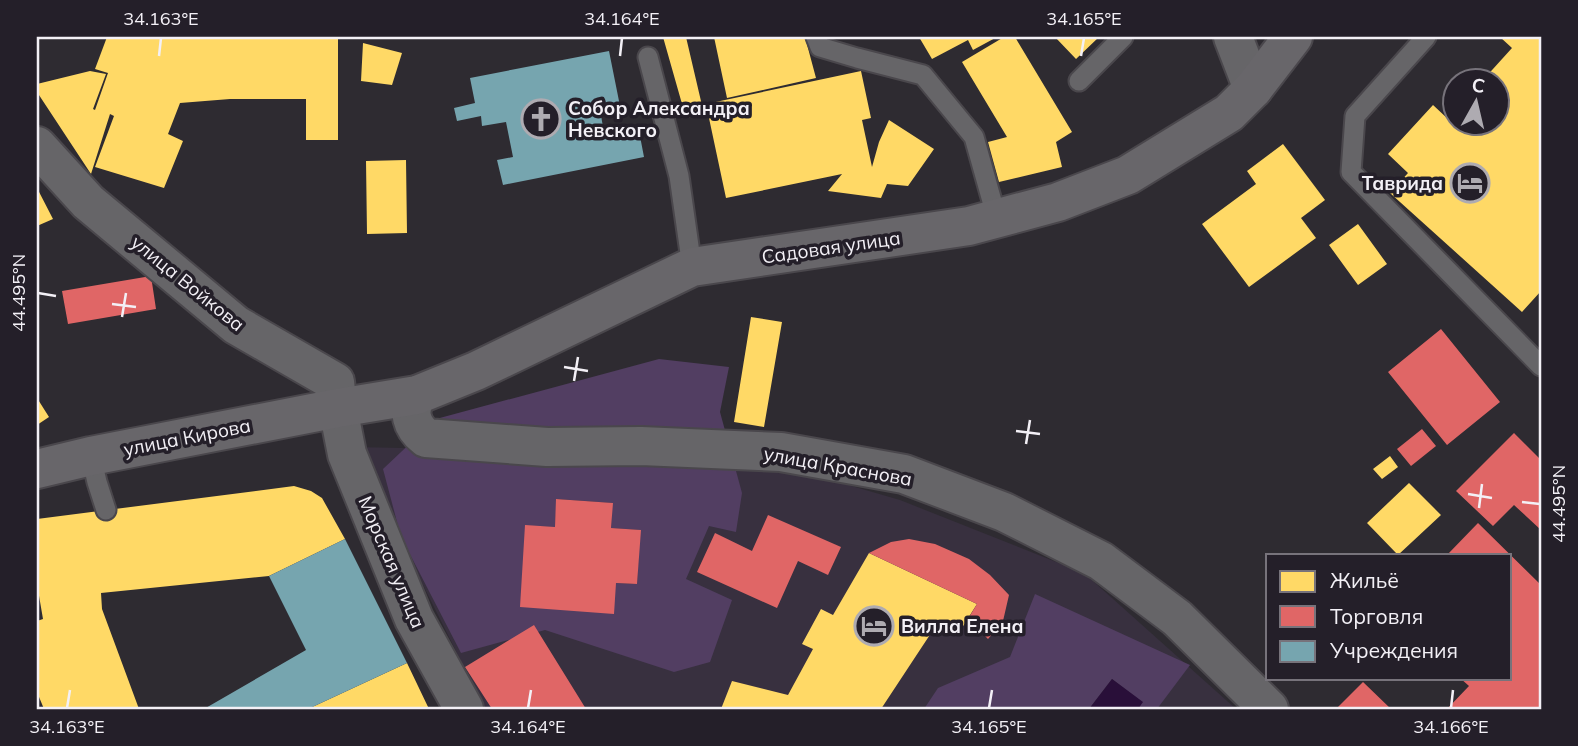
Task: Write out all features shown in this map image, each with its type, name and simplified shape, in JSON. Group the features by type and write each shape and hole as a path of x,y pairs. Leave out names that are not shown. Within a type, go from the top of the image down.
{"main road":[{"name":"Садовая улица","path":"336,395 418,395 476,372 692,267 969,226 1058,202 1128,174 1229,113 1252,89 1293,37"},
{"name":"улица Кирова","path":"37,444 116,426 336,395"},
{"name":"улица Кирова","path":"37,469 336,395"}],"street":[{"path":"1233,37 1252,89"},
{"name":"улица Войкова","path":"37,146 88,202 236,325 336,395"},
{"name":"Морская улица","path":"336,395 347,454 414,619 464,709"},
{"name":"улица Краснова","path":"418,395 412,404 411,421 426,439 547,447 641,446 781,452 904,474 1004,512 1101,561 1177,618 1269,709"}],"lane":[{"path":"816,37 820,47 923,75 974,137 997,219"},
{"path":"1079,81 1122,37"},
{"path":"1426,37 1355,116 1351,172 1541,366"},
{"path":"648,57 679,176 692,267"},
{"path":"91,456 106,510"}],"shaded area":[{"path":"659,359 729,367 720,412 742,493 736,532 709,526 686,579 732,600 710,662 674,672 545,630 461,653 401,537 383,469 436,419","holes":["557,499 612,503 611,528 640,530 637,584 616,583 525,526 555,527"]},
{"path":"354,447 745,455 900,500 1084,573 1236,709 485,709"},
{"path":"1035,594 1190,665 1157,709 1138,709 1142,702 1112,679 1089,709 924,709 938,688 1010,657"},
{"path":"1112,679 1143,702 1138,709 1089,709"}],"building: Жильё":[{"path":"107,37 338,37 338,140 306,140 306,99 230,99 180,103 168,134 183,141 164,188 95,167 114,116 110,114 91,174 37,92 37,84 90,71 106,74 93,109 95,110 108,73 95,69"},
{"path":"663,37 686,37 704,114 686,118"},
{"path":"714,37 805,37 816,78 727,98"},
{"path":"919,37 997,37 973,50 968,40 932,59"},
{"path":"1004,37 1015,37 1072,132 1056,142 1062,167 999,182 988,142 1007,137 962,62"},
{"path":"1055,37 1099,37 1076,59"},
{"name":"Таврида","path":"1500,37 1541,37 1541,291 1522,312 1390,193 1408,173 1388,154 1433,105 1442,113 1442,136 1512,136 1512,66 1496,66 1512,48"},
{"path":"363,43 402,53 392,85 361,81"},
{"path":"861,71 871,118 862,120 872,167 889,120 934,149 908,186 887,184 881,198 828,191 842,174 726,198 706,104"},
{"path":"1283,144 1325,200 1301,218 1316,238 1249,287 1202,224 1256,184 1247,171"},
{"path":"406,160 407,233 367,234 366,161"},
{"path":"37,188 53,219 37,226"},
{"path":"1358,224 1387,264 1358,285 1329,245"},
{"path":"751,317 782,322 764,427 734,422"},
{"path":"37,398 49,417 37,425"},
{"path":"1390,456 1398,467 1382,479 1373,469"},
{"path":"1409,483 1441,515 1399,554 1367,523"},
{"path":"294,486 311,491 322,498 345,539 269,576 101,593 102,609 139,709 44,709 37,692 37,621 43,619 37,584 37,519"},
{"name":"Вилла Елена","path":"869,553 977,604 960,631 939,621 881,709 721,709 732,681 788,695 813,649 802,644 821,609 833,615"},
{"path":"407,663 429,709 308,709"}],"building: Торговля":[{"path":"151,276 156,309 68,324 62,291"},
{"path":"1441,329 1500,402 1447,445 1388,372"},
{"path":"1422,429 1436,446 1411,466 1397,449"},
{"path":"1514,433 1541,460 1541,530 1514,505 1493,526 1456,491"},
{"path":"556,499 613,503 611,528 641,530 637,584 616,583 614,614 520,607 525,525 555,527"},
{"path":"768,515 841,547 828,575 798,561 777,608 697,572 715,533 752,551"},
{"path":"1478,523 1510,554 1448,554"},
{"path":"909,539 935,544 969,559 990,575 1009,595 1003,621 988,639 968,619 977,604 869,553 891,542"},
{"path":"1512,556 1541,585 1541,709 1447,709 1469,686 1462,680 1512,680"},
{"path":"534,625 586,709 492,709 465,667"},
{"path":"1363,682 1391,709 1336,709"}],"building: Учреждения":[{"name":"Собор Александра Невского","path":"609,51 620,106 600,110 605,138 639,131 644,157 503,185 497,160 513,157 506,122 482,126 481,116 457,121 454,108 475,103 470,78"},
{"path":"345,539 407,663 308,709 204,709 306,650 269,576"}],"place":[{"name":"Собор Александра Невского","path":"541,119"},
{"name":"Таврида","path":"1470,183"},
{"name":"Вилла Елена","path":"874,626"}]}
